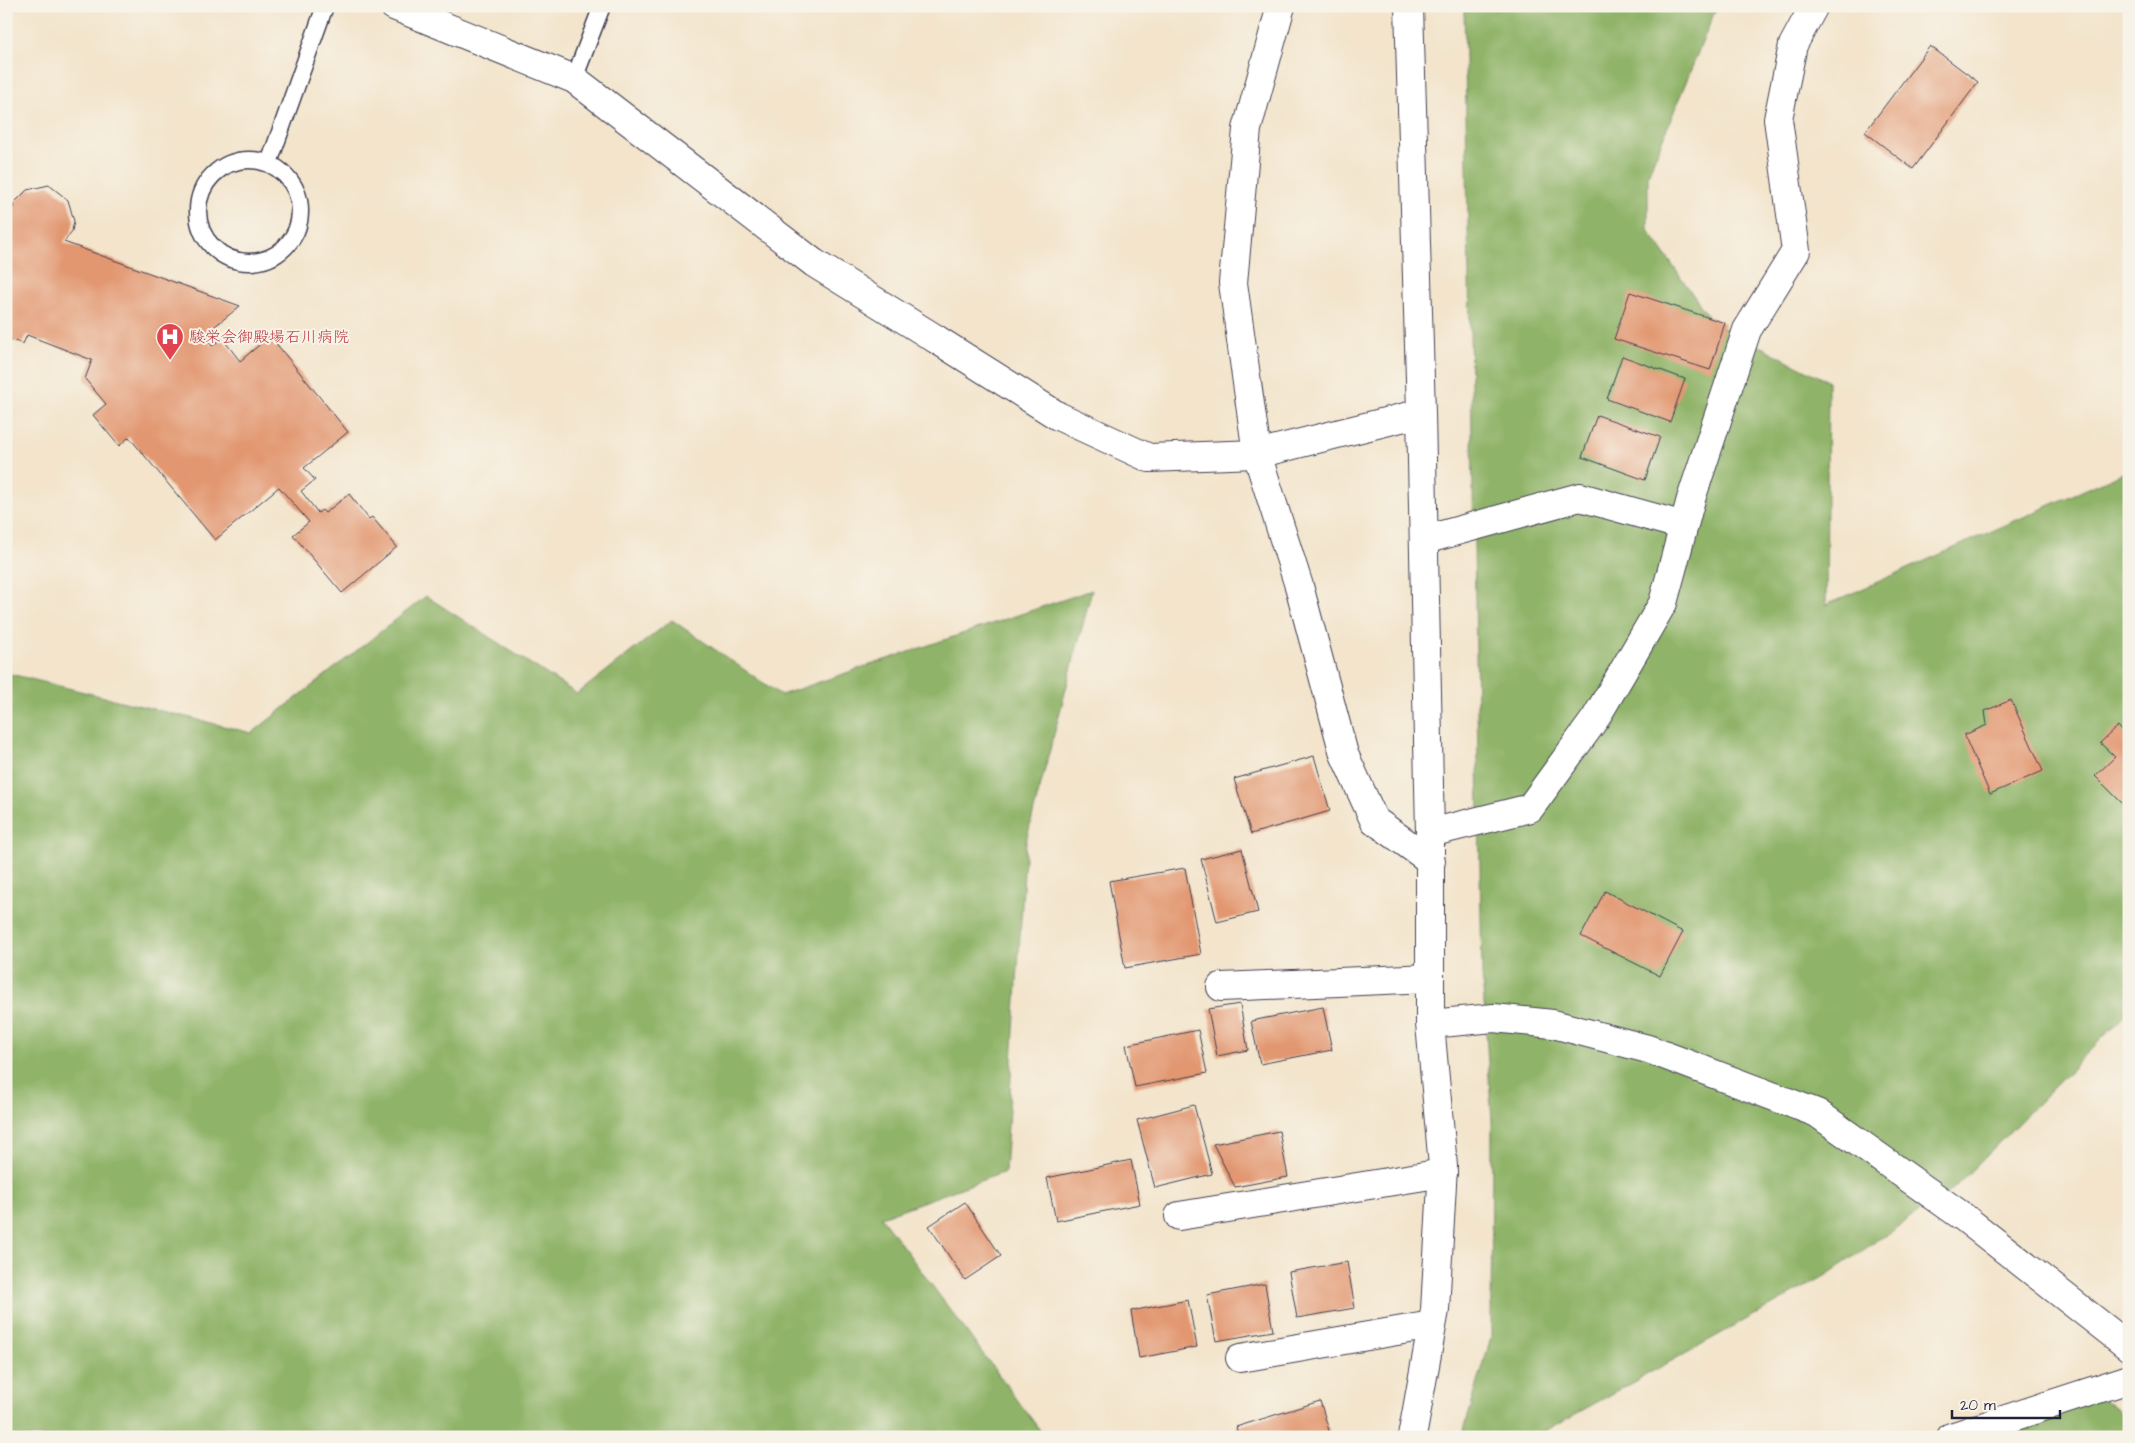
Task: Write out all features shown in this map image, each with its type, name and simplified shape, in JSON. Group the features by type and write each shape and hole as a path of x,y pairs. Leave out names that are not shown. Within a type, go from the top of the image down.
{"street":[{"path":"394,6 574,79 814,263 1058,416 1149,458 1257,454 1421,413"},
{"path":"1281,6 1247,130 1232,283 1257,454 1299,586 1344,754 1374,820 1431,861"},
{"path":"1409,6 1421,413 1431,861 1430,1024 1443,1173 1435,1310 1412,1437"},
{"path":"1430,833 1530,808 1595,719 1663,603 1684,526 1747,330 1796,250 1778,119 1793,45 1814,6"},
{"path":"1424,540 1580,497 1684,526"},
{"path":"1221,987 1430,978"},
{"path":"1430,1024 1494,1018 1553,1024 1648,1049 1817,1113 1962,1216 2129,1347"},
{"path":"1179,1216 1443,1173"},
{"path":"1240,1358 1432,1325"},
{"path":"1951,1437 2129,1379"}],"lane":[{"path":"269,163 325,6"},
{"path":"574,79 602,6"},
{"path":"252,159 269,163 283,172 294,185 300,209 300,218 295,234 285,247 271,257 255,262 238,261 223,255 210,244 201,229 198,212 200,195 207,180 220,168 235,161 252,159"}],"green space":[{"path":"1464,6 1717,6 1648,175 1648,230 1712,322 1828,381 1826,605 2129,470 2129,1011 1952,1190 1825,1276 1534,1437 1462,1437 1491,1338 1492,1122 1482,974"},
{"path":"1092,590 1026,841 1005,1172 881,1217 1045,1437 6,1437 6,673 252,733 426,596 577,694 672,620 781,695"},
{"path":"2092,1391 2129,1420 2129,1437 2018,1437 2020,1429"}],"building":[{"path":"1930,46 1978,82 1913,169 1865,132"},
{"path":"49,185 68,200 74,221 72,231 64,242 240,306 204,335 212,346 222,338 240,361 270,336 348,432 304,468 315,480 301,491 318,513 322,510 325,513 349,494 369,519 372,517 397,547 342,593 293,535 309,522 279,487 215,540 129,437 119,446 93,415 106,404 85,379 92,360 27,335 23,344 6,338 6,226 15,202 27,190"},
{"path":"1630,292 1725,323 1710,370 1614,339"},
{"path":"1622,356 1685,379 1670,422 1607,399"},
{"path":"1597,415 1660,437 1645,480 1582,457"},
{"path":"2011,700 2043,771 1990,794 1964,735 1987,725 1985,711"},
{"path":"2118,726 2125,734 2129,730 2128,809 2095,776 2115,757 2100,743"},
{"path":"1314,756 1330,811 1251,834 1234,779"},
{"path":"1242,849 1258,912 1217,922 1201,859"},
{"path":"1185,868 1201,954 1125,968 1109,881"},
{"path":"1605,891 1683,932 1660,976 1581,936"},
{"path":"1240,1004 1248,1050 1217,1056 1208,1009"},
{"path":"1323,1007 1332,1050 1260,1064 1251,1021"},
{"path":"1198,1030 1207,1073 1135,1087 1126,1045"},
{"path":"1194,1105 1212,1174 1155,1188 1137,1120"},
{"path":"1279,1131 1288,1177 1235,1187 1213,1144"},
{"path":"1131,1160 1140,1204 1056,1221 1047,1178"},
{"path":"965,1202 1001,1256 965,1280 929,1226"},
{"path":"1347,1262 1355,1308 1297,1318 1289,1272"},
{"path":"1265,1284 1273,1331 1216,1341 1207,1295"},
{"path":"1188,1300 1197,1347 1139,1358 1131,1311"},
{"path":"1320,1401 1331,1437 1239,1437 1236,1427"}],"place":[{"name":"駿栄会御殿場石川病院","path":"170,361"}]}
